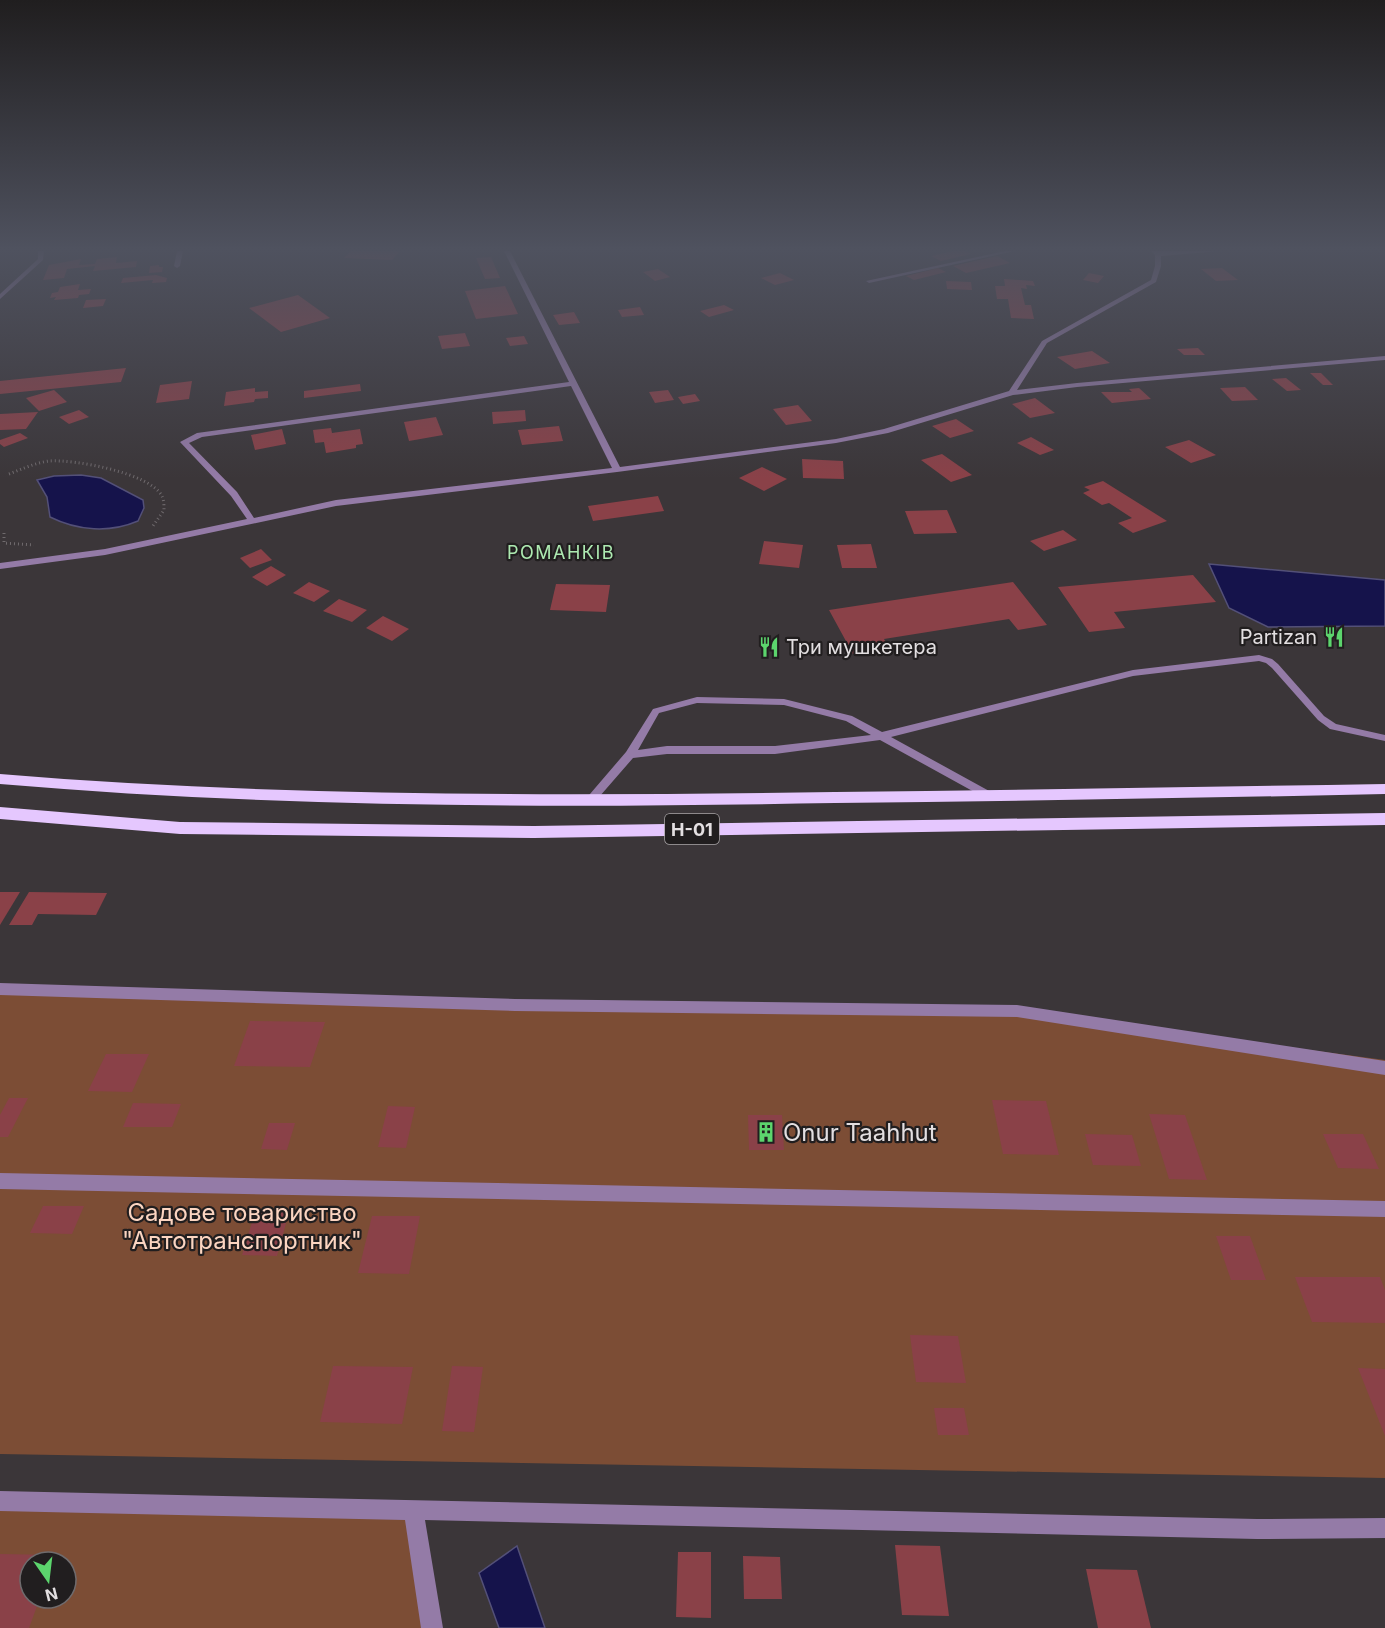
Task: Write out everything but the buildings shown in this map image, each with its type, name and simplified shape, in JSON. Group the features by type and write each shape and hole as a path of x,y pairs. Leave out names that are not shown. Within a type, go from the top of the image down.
{"main road":[{"name":"Н-01","path":"0,779 60,785 285,798 589,801 1385,789"},
{"name":"Н-01","path":"0,813 180,828 522,831 1385,819"}],"street":[{"path":"545,327 617,470"},
{"path":"1012,393 1044,342 1071,327"},
{"path":"0,567 105,552 336,502 617,470 836,441 885,430 1012,393 1077,385 1385,358"},
{"path":"251,519 234,494 184,442 200,435 573,384"},
{"path":"0,989 515,1005 1017,1011 1385,1068"},
{"path":"0,1181 1385,1209"},
{"path":"0,1502 1257,1529 1385,1528"},
{"path":"414,1512 432,1628"}],"lane":[{"path":"630,755 667,750 774,750 882,736 1133,673 1258,658 1269,661 1275,666 1321,718 1333,727 1385,738"},
{"path":"589,801 630,755 656,711 697,700 784,702 849,718 987,795"}],"path":[{"path":"9,474 52,461 128,474 161,492 167,502 165,515 153,526 145,529"},
{"path":"4,533 2,544 43,544"}],"green space":[{"name":"Садове товариство \"Автотранспортник\"","path":"0,988 1017,1011 1385,1060 1385,1478 0,1454"},
{"path":"0,1501 414,1512 432,1628 0,1628"}],"shaded area":[{"path":"81,475 101,478 143,500 144,508 138,521 105,529 94,529 61,522 50,517 47,497 37,480 54,476"},
{"path":"1209,564 1385,580 1385,626 1268,627 1229,608"},
{"path":"517,1546 545,1628 499,1628 479,1573"}],"place":[{"name":"Partizan","path":"1334,637"},
{"name":"Три мушкетера","path":"769,647"},
{"name":"Onur Taahhut","path":"766,1132"}],"district":[{"name":"РОМАНКІВ","path":"561,552"}]}
